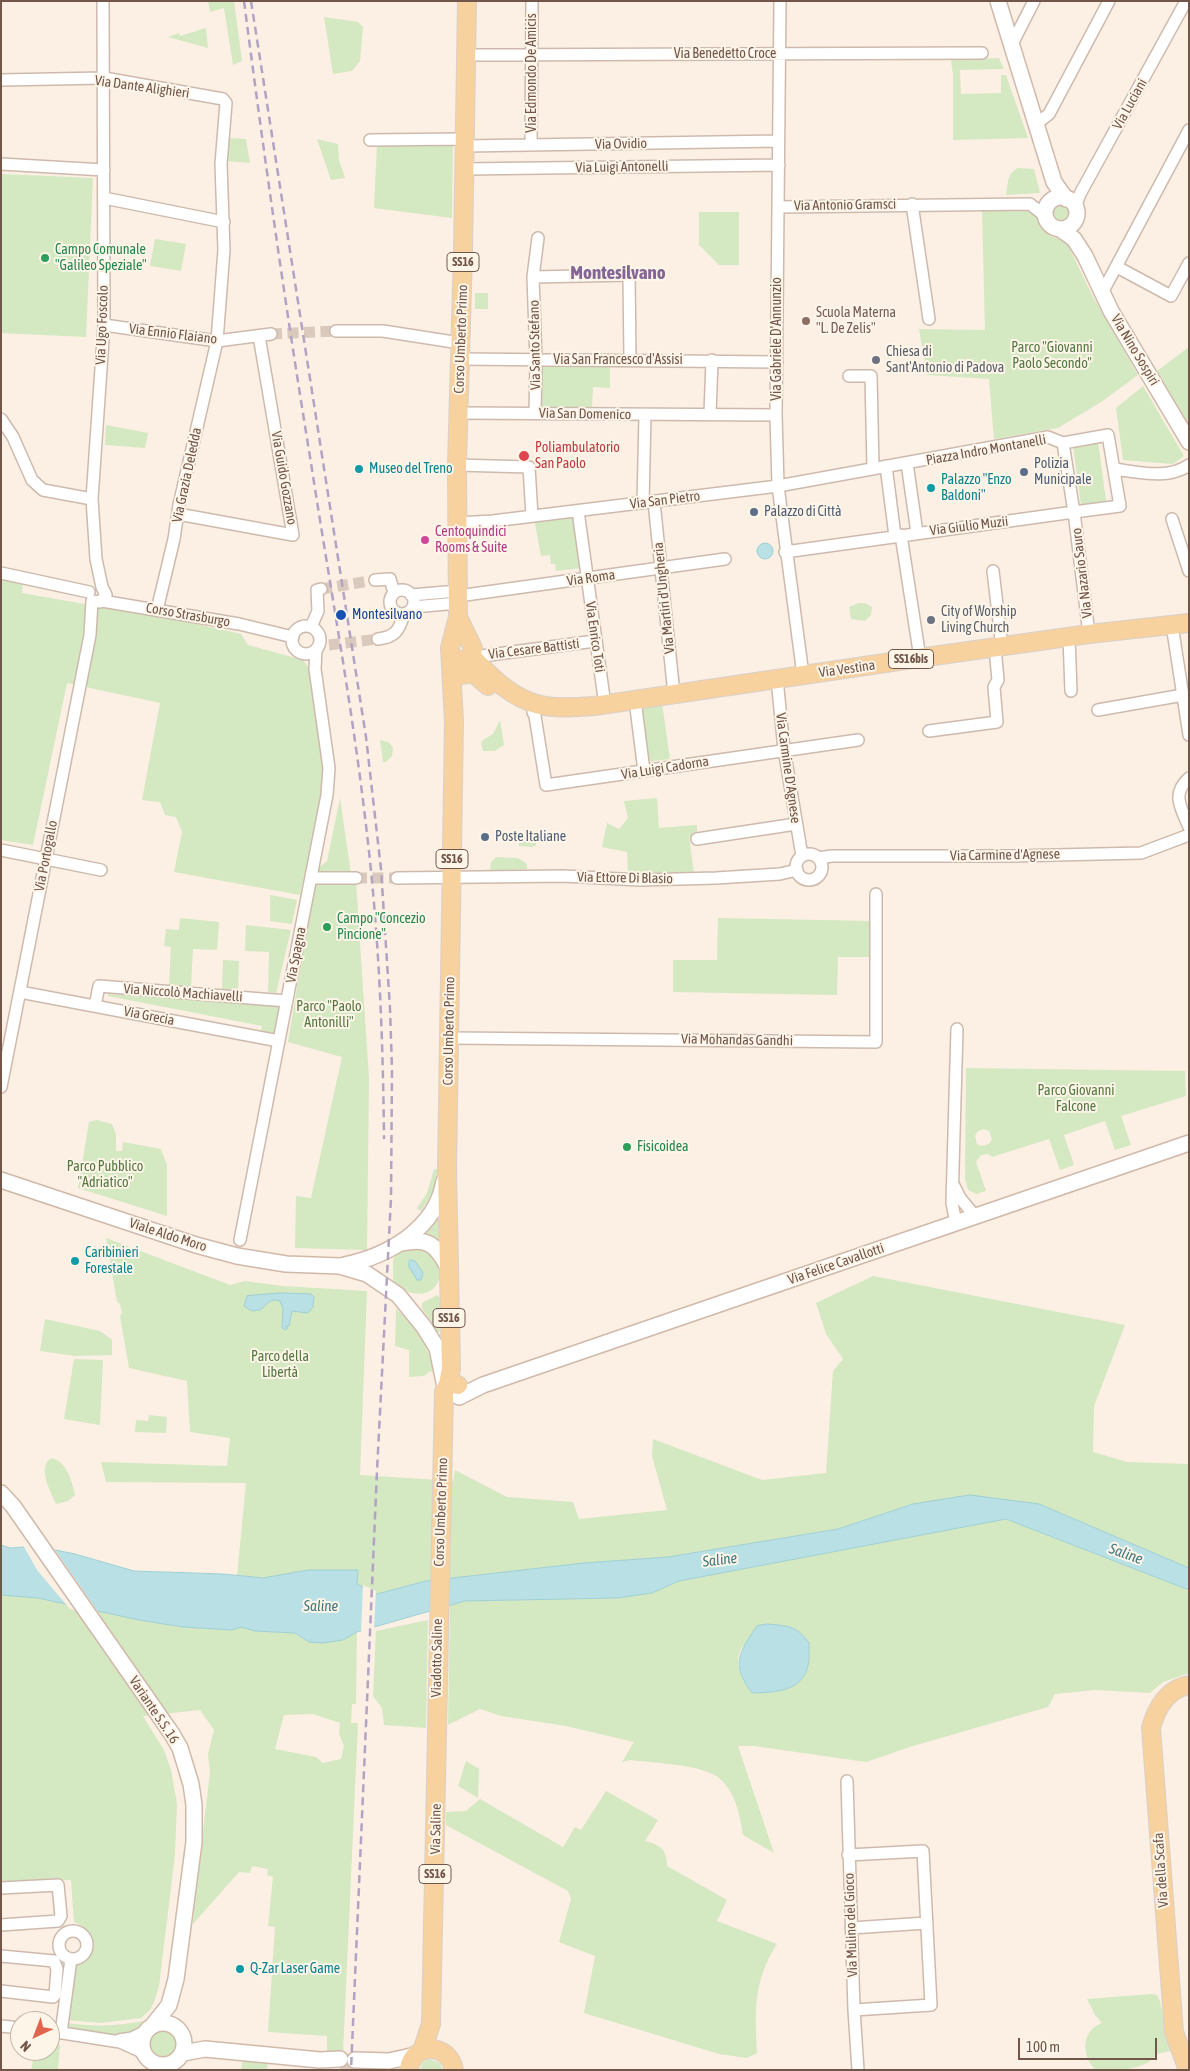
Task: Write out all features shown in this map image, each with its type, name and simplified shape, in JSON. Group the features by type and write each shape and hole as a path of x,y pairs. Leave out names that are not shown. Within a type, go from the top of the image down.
{"main road":[{"name":"Corso Umberto Primo","path":"438,1592 443,1432 453,1388 448,1267 447,1168 452,878 452,693 463,655 458,602 457,466 465,169 467,1"},
{"name":"Via Vestina","path":"463,655 500,684 529,701 550,706 600,705 1089,634 1180,624"},
{"name":"Corso Umberto Primo","path":"452,693 463,655"},
{"name":"Via Vestina","path":"463,655 481,673 483,681 507,701 533,712 561,715 600,705"},
{"name":"Viadotto Saline","path":"436,1724 438,1592"},
{"name":"Via della Scafa","path":"1188,2070 1174,2032 1151,1728 1154,1714 1160,1704 1170,1695 1189,1685"},
{"name":"Via Saline","path":"416,2058 431,2024 437,1811 436,1724"},
{"name":"Via Saline","path":"431,2024 450,2062"},
{"path":"416,2058 434,2049 450,2062 469,2070"}],"street":[{"name":"Via Ugo Foscolo","path":"98,595 92,499 104,325 104,78 102,1"},
{"name":"Via Edmondo De Amicis","path":"531,145 532,1"},
{"name":"Via Gabriele D'Annunzio","path":"780,1 776,415 778,486 785,552 803,675"},
{"name":"Via Nino Sospiri","path":"998,1 1054,182 1072,209 1085,256"},
{"path":"1012,44 1034,1"},
{"path":"1036,124 1049,114 1110,1"},
{"name":"Via Luciani","path":"1072,209 1186,1"},
{"name":"Via Benedetto Croce","path":"467,54 982,53"},
{"name":"Via Dante Alighieri","path":"1,80 104,78 223,99"},
{"name":"Via Grazia Deledda","path":"158,610 179,505 217,341 224,250 221,164 226,104 223,99"},
{"path":"1102,293 1189,130"},
{"name":"Via Ovidio","path":"370,140 531,145 778,141"},
{"path":"1,164 104,170"},
{"name":"Via Luigi Antonelli","path":"465,169 779,165"},
{"name":"Via Nino Sospiri","path":"1050,202 1054,182"},
{"path":"104,198 224,222"},
{"path":"1060,198 1072,209 1069,227 1060,229 1052,226 1045,216 1046,208 1050,202 1060,198"},
{"name":"Via Antonio Gramsci","path":"912,204 929,319"},
{"name":"Via Antonio Gramsci","path":"778,207 1030,204 1045,216"},
{"name":"Via Nino Sospiri","path":"1060,229 1074,239 1085,256 1102,293 1189,442"},
{"name":"Via Santo Stefano","path":"535,413 536,360 533,277 538,238"},
{"path":"1117,266 1172,296 1189,263"},
{"path":"533,277 629,275 630,360"},
{"name":"Via Ennio Flaiano","path":"104,325 217,341 265,335"},
{"path":"336,331 377,330 460,351"},
{"name":"Via Guido Gozzano","path":"178,514 293,535 265,335"},
{"name":"Via San Francesco d'Assisi","path":"460,351 536,360 777,362"},
{"path":"710,414 712,360"},
{"path":"850,376 871,376 872,468"},
{"name":"Via San Domenico","path":"459,413 776,415"},
{"name":"Via Martiri d'Ungheria","path":"645,415 649,502 660,569 674,694"},
{"path":"1,419 13,437 32,480 37,486 43,490 92,499"},
{"name":"Piazza Indro Montanelli","path":"907,463 1048,437 1063,443 1108,435 1120,506 1038,517"},
{"name":"Piazza Indro Montanelli","path":"1063,443 1074,512"},
{"path":"907,463 917,532"},
{"name":"Via San Pietro","path":"457,523 578,511 778,486 907,463"},
{"path":"1114,469 1166,474 1180,471 1189,465"},
{"path":"457,466 529,466 532,516"},
{"path":"886,466 920,658"},
{"name":"Via Enrico Toti","path":"578,511 595,641 600,705"},
{"name":"Via Nazario Sauro","path":"1074,512 1089,634"},
{"name":"Via Giulio Muzii","path":"785,552 917,532 1038,517"},
{"path":"1172,519 1189,571"},
{"name":"Via Roma","path":"458,602 586,578 725,559"},
{"path":"929,732 997,722 994,687 998,680 998,648 993,571"},
{"name":"Corso Strasburgo","path":"1,573 76,589 137,606 239,624 245,632 293,640"},
{"path":"375,580 390,580 394,593 390,602 392,608 397,613 458,602"},
{"path":"311,627 318,611 317,590 321,589"},
{"path":"394,593 405,591 411,595 458,602"},
{"name":"Via Portogallo","path":"1,1087 98,595"},
{"path":"378,639 390,638 393,635 414,601 411,595"},
{"path":"1180,624 1183,695 1189,735"},
{"path":"311,627 317,632 318,648 297,650 293,640 299,628 311,627"},
{"path":"1069,637 1071,691"},
{"name":"Via Cesare Battisti","path":"463,655 482,656 595,641"},
{"name":"Via Spagna","path":"240,1240 327,795 329,768 316,669 318,648"},
{"name":"Via Carmine D'Agnese","path":"777,678 784,749 802,856"},
{"path":"1098,710 1183,695"},
{"path":"635,700 644,771"},
{"name":"Via Luigi Cadorna","path":"533,712 546,786 784,749 858,740"},
{"path":"1189,778 1181,786 1178,798 1189,827"},
{"path":"697,839 796,824"},
{"name":"Via Carmine d'Agnese","path":"818,858 832,856 1013,856 1141,853 1189,835"},
{"path":"1,850 101,870"},
{"path":"812,854 818,858 822,867 820,874 815,878 804,878 797,870 797,862 802,856 812,854"},
{"name":"Via Ettore Di Blasio","path":"397,878 563,876 640,880 780,874 797,870"},
{"path":"311,878 356,878"},
{"name":"Via Mohandas Gandhi","path":"449,1038 876,1042 876,894"},
{"name":"Via Niccolò Machiavelli","path":"95,1006 99,986 287,1001"},
{"name":"Via Grecia","path":"20,992 279,1041"},
{"path":"956,1223 952,1203 954,1186 957,1029"},
{"name":"Via Felice Cavallotti","path":"453,1388 483,1385 1189,1143"},
{"name":"Viale Aldo Moro","path":"402,1243 434,1208 442,1193 447,1168"},
{"name":"Viale Aldo Moro","path":"1,1180 196,1245 237,1256 286,1264 340,1266 360,1271 376,1278 392,1289 414,1312 437,1348 453,1388"},
{"path":"954,1186 960,1198 975,1216"},
{"name":"Viale Aldo Moro","path":"340,1266 377,1256 402,1243 415,1240 427,1242 440,1253 448,1267"},
{"name":"Variante S.S. 16","path":"1,1493 13,1506 164,1722 180,1748 191,1784 194,1805 194,1842 178,1965 169,2005 149,2028"},
{"name":"Via Mulino del Gioco","path":"847,1781 848,1855 858,2070"},
{"path":"848,1855 923,1851 931,2005 854,2010"},
{"path":"1,1888 58,1885 61,1916 58,1921 1,1925"},
{"path":"851,1928 926,1923"},
{"path":"1,1956 54,1961 57,1969 55,1995 53,1996 1,1991"},
{"path":"60,2013 71,1959"},
{"name":"Variante S.S. 16","path":"178,1965 177,2014 183,2034"},
{"path":"114,2040 132,2038 159,2023 172,2024 192,2043 205,2049 347,2063 381,2070"},
{"path":"149,2028 142,2042 151,2062"},
{"path":"60,2033 114,2040 132,2046 151,2062 160,2065 175,2062 205,2049"},
{"path":"175,2062 185,2044 183,2034"},
{"path":"347,2063 389,2062 416,2058"}],"green space":[{"path":"208,1 234,1 242,61 233,65 224,8 210,12"},
{"path":"324,17 358,22 363,27 360,61 352,71 333,74"},
{"path":"206,28 208,48 168,37 179,33 180,36"},
{"path":"999,58 1004,69 960,70 961,94 1001,93 1001,75 1006,75 1028,138 953,140 953,75 951,60"},
{"path":"227,138 246,139 250,163 226,161"},
{"path":"317,139 338,144 339,160 345,178 331,180"},
{"path":"453,144 452,218 374,208 377,145"},
{"path":"1018,168 1034,169 1040,193 1006,195 1010,176"},
{"name":"Campo Comunale \"Galileo Speziale\"","path":"1,174 93,178 86,337 1,333"},
{"path":"1061,205 1069,210 1070,214 1065,222 1061,223 1053,218 1052,214 1057,206"},
{"name":"Parco \"Giovanni Paolo Secondo\"","path":"1026,210 1036,213 1045,229 1050,233 1049,236 1060,239 1061,236 1067,243 1092,295 1138,375 1101,402 1058,428 994,439 989,379 927,375 919,329 985,330 982,211"},
{"path":"699,212 739,212 739,265 719,265 699,245"},
{"path":"155,239 186,244 181,271 150,266"},
{"path":"475,293 488,293 488,309 475,309"},
{"path":"1189,347 1189,423 1188,423 1157,371"},
{"path":"538,363 610,364 610,388 593,387 592,407 538,407"},
{"path":"1143,386 1184,456 1173,464 1123,460 1116,408"},
{"path":"106,425 148,433 145,448 105,445"},
{"path":"1098,441 1106,501 1081,505 1073,445"},
{"path":"573,515 581,568 556,571 555,564 551,564 550,555 541,556 534,518"},
{"path":"1,577 23,581 22,593 192,623 241,634 248,645 303,660 312,672 325,782 300,895 174,872 182,832 176,817 165,815 160,802 142,800 160,703 67,683 33,845 1,840"},
{"path":"865,603 872,607 871,615 865,621 851,619 849,607"},
{"path":"662,703 670,759 645,762 637,707"},
{"path":"500,720 504,745 495,751 483,751 481,743 493,734"},
{"path":"380,740 388,742 393,747 392,756 386,762 383,762"},
{"path":"340,798 351,874 320,874 317,872 318,868 327,861"},
{"path":"657,798 659,828 697,825 697,836 689,837 694,873 628,874 627,852 602,847 607,823 619,829 628,818 624,801"},
{"path":"524,834 529,834 536,839 536,845 533,847 519,846 519,838"},
{"path":"496,857 518,858 527,864 527,869 490,871 491,862"},
{"name":"Parco \"Paolo Antonilli\"","path":"356,882 369,1078 367,1250 295,1248 296,1196 311,1198 342,1057 288,1042 314,883"},
{"path":"270,895 297,900 292,924 270,921"},
{"path":"180,918 219,922 217,950 193,949 191,987 169,985 171,947 164,946 166,929 179,930"},
{"path":"718,918 870,921 869,957 838,957 837,995 673,992 673,960 717,960"},
{"path":"246,925 291,930 276,993 268,992 269,952 245,951"},
{"path":"223,960 239,961 238,990 222,989"},
{"path":"108,994 283,1004 276,1032 272,1035 260,1035 262,1026 108,996"},
{"name":"Parco Giovanni Falcone","path":"966,1068 1185,1071 1186,1096 1121,1116 1131,1145 1115,1150 1105,1121 1064,1135 1074,1165 1060,1170 1049,1139 992,1157 988,1154 981,1155 976,1162 986,1191 976,1194 968,1190 965,1179","holes":["983,1129 989,1131 992,1139 989,1144 981,1146 977,1144 975,1136 978,1131"]},
{"name":"Parco Pubblico \"Adriatico\"","path":"97,1120 112,1124 116,1134 116,1151 122,1151 123,1142 161,1149 167,1165 167,1216 78,1188 89,1122"},
{"path":"434,1169 440,1170 437,1181 421,1211 417,1208 427,1193"},
{"path":"439,1211 443,1213 440,1245 423,1234"},
{"name":"Parco della Libertà","path":"106,1238 230,1285 245,1281 283,1286 367,1291 360,1475 453,1481 455,1470 507,1497 573,1502 579,1519 667,1510 652,1456 653,1439 762,1480 826,1473 833,1371 843,1359 826,1334 816,1303 873,1276 1125,1325 1094,1406 1093,1452 1127,1462 1189,1464 1189,1568 1039,1504 913,1504 838,1529 668,1557 584,1563 426,1581 377,1594 357,1584 358,1570 308,1570 263,1578 237,1576 246,1483 106,1482 101,1462 227,1466 230,1438 190,1432 187,1381 129,1368 120,1316 122,1313 120,1304 117,1302"},
{"path":"420,1244 441,1263 441,1268 437,1284 432,1290 419,1294 404,1290 393,1280 393,1259 400,1249"},
{"path":"437,1295 440,1298 440,1332 436,1332 432,1322 422,1309 422,1303"},
{"path":"396,1309 410,1323 420,1338 429,1354 435,1372 430,1371 424,1376 409,1377 409,1350 395,1346"},
{"path":"45,1319 100,1331 112,1340 112,1355 75,1356 40,1351"},
{"path":"74,1359 103,1360 100,1425 64,1419"},
{"path":"149,1415 167,1417 166,1433 135,1432 136,1420 148,1421"},
{"path":"52,1458 65,1468 75,1495 68,1501 56,1504 48,1486 45,1473 47,1462"},
{"path":"1006,1519 1189,1590 1189,1673 1163,1682 1150,1693 1095,1690 1055,1694 1048,1707 913,1746 866,1762 754,1746 738,1746 774,1853 743,1835 734,1798 720,1779 712,1774 691,1767 630,1760 622,1762 634,1742 566,1726 501,1716 480,1709 448,1725 450,1605 465,1601 617,1598 652,1593 678,1581","holes":["767,1624 791,1627 804,1637 809,1643 808,1667 801,1680 789,1688 774,1692 752,1693 740,1672 739,1655 743,1646"]},
{"path":"1,1595 38,1598 139,1620 183,1627 232,1630 241,1627 255,1631 295,1633 309,1642 343,1640 357,1632 356,1704 352,1704 351,1723 358,1723 343,2053 327,2052 327,2036 268,2032 275,1927 268,1926 273,1877 267,1875 268,1869 252,1866 250,1873 239,1872 193,1924 195,1885 210,1773 208,1754 214,1730 200,1710 143,1716 164,1750 171,1770 177,1804 175,1855 159,1986 150,2010 141,2018 101,2023 67,2020 74,1965 88,1959 94,1946 88,1931 74,1922 71,1880 1,1882","holes":["313,1714 340,1723 339,1734 344,1746 341,1759 323,1763 316,1757 275,1749 284,1715"]},
{"path":"428,1620 426,1728 384,1725 382,1708 373,1696 376,1631"},
{"path":"466,1761 479,1769 478,1798 458,1786"},
{"path":"606,1791 658,1820 645,1841 655,1844 662,1849 666,1855 667,1866 727,1900 717,1921 777,1944 763,1971 757,1997 757,2053 747,2058 719,2054 584,2013 595,1956 559,1942 571,1899 568,1891 446,1825 446,1812 466,1811 480,1799 563,1847 575,1827 581,1830"},
{"path":"1157,1995 1160,2001 1170,2051 1157,2054 1152,2060 1138,2067 1096,2070 1088,2058 1086,2044 1090,2031 1102,2023 1095,2015 1087,1999"},
{"path":"149,2020 142,2030 120,2036 66,2030 67,2023 108,2025"},
{"path":"164,2026 171,2027 176,2031 180,2036 180,2050 176,2055 171,2059 164,2060 157,2059 152,2055 148,2050 147,2043 148,2036 152,2031 157,2027"},
{"path":"243,2058 268,2061 267,2070 241,2070"},
{"path":"429,2059 440,2063 443,2070 420,2070 422,2063"},
{"path":"33,2061 59,2061 58,2070 31,2070"}],"water":[{"path":"765,543 771,545 773,551 771,557 765,559 759,557 757,551 759,545"},
{"path":"409,1261 415,1261 423,1273 421,1280 417,1280 409,1267"},
{"path":"281,1293 311,1294 314,1297 313,1307 308,1313 292,1311 289,1326 285,1326 288,1328 286,1330 282,1328 283,1309 280,1301 271,1301 260,1310 252,1311 244,1306 247,1296"},
{"name":"Saline","path":"970,1495 1039,1504 1189,1568 1189,1590 1006,1519 679,1581 652,1593 617,1598 465,1601 357,1632 343,1640 323,1643 309,1642 295,1633 255,1631 241,1627 232,1630 183,1627 139,1620 38,1598 1,1595 1,1545 10,1548 36,1546 75,1554 134,1571 223,1574 263,1578 308,1570 358,1570 357,1584 377,1594 426,1581 584,1563 668,1557 838,1529 913,1504"},
{"path":"767,1624 791,1627 804,1637 809,1643 808,1667 801,1680 789,1688 774,1692 752,1693 741,1675 740,1659 745,1644 757,1626"}],"pier":[{"path":"37,1544 53,1547 101,1616 70,1609 37,1570 23,1545"},
{"path":"363,1585 376,1591 374,1629 361,1634"}],"tunnel":[{"path":"271,334 336,331"},
{"path":"321,589 375,580"},
{"path":"329,645 378,639"},
{"path":"356,878 397,878"},
{"path":"340,2067 355,2068"}],"railway":[{"path":"244,1 284,290 361,788 371,872 377,948 383,1063 384,1139"},
{"path":"251,1 366,737 381,869 390,1008 392,1069 391,1198 351,2070"}],"place":[{"name":"Campo Comunale \"Galileo Speziale\"","path":"45,258"},
{"name":"Scuola Materna \"L. De Zelis\"","path":"806,321"},
{"name":"Chiesa di Sant'Antonio di Padova","path":"876,360"},
{"name":"Poliambulatorio San Paolo","path":"524,456"},
{"name":"Museo del Treno","path":"359,469"},
{"name":"Polizia Municipale","path":"1024,472"},
{"name":"Palazzo \"Enzo Baldoni\"","path":"931,488"},
{"name":"Palazzo di Città","path":"754,512"},
{"name":"Centoquindici Rooms & Suite","path":"425,540"},
{"name":"Montesilvano","path":"341,615"},
{"name":"City of Worship Living Church","path":"931,620"},
{"name":"Poste Italiane","path":"485,837"},
{"name":"Campo \"Concezio Pincione\"","path":"327,927"},
{"name":"Fisicoidea","path":"627,1147"},
{"name":"Caribinieri Forestale","path":"75,1261"},
{"name":"Q-Zar Laser Game","path":"240,1969"}],"district":[{"name":"Montesilvano","path":"618,273"}]}
